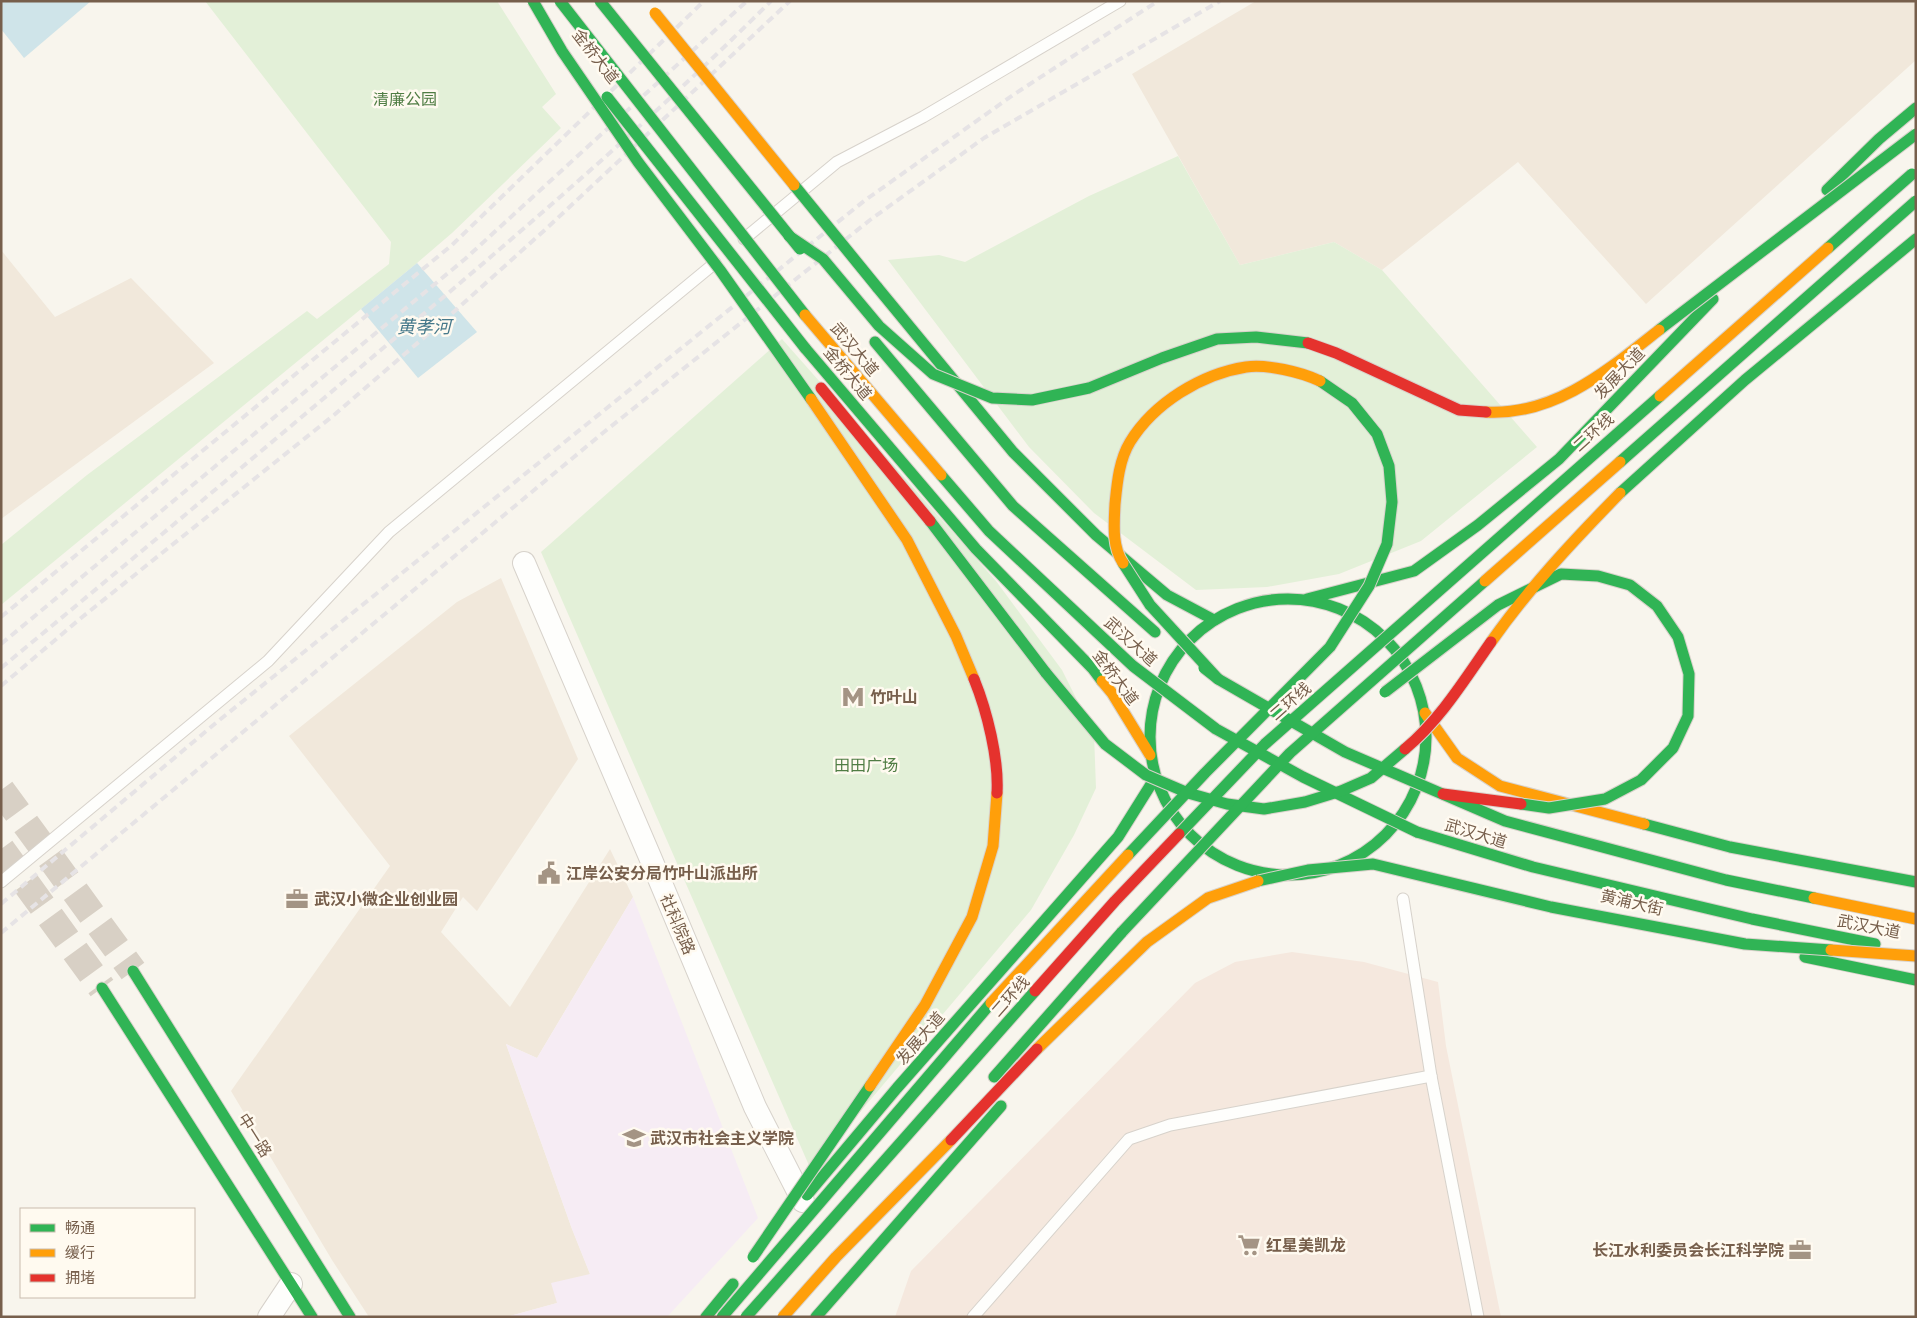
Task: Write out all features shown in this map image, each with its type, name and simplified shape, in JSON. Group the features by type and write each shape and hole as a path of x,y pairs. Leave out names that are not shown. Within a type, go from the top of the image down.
{"main road":[{"name":"金桥大道","path":"532,1 805,348 976,549 1093,669 1112,693 1150,755"},
{"path":"532,1 562,50 638,162 720,270 839,439 907,540 956,636 983,702 998,776 993,846 972,917 925,1005 713,1317"},
{"name":"武汉大道","path":"560,1 799,308 989,531 1133,666 1216,729 1303,777 1418,832 1534,866 1619,887 1752,919 1916,954"},
{"path":"600,1 812,265"},
{"path":"646,1 1013,452 1096,535 1167,595 1214,620"},
{"name":"发展大道","path":"1307,599 1414,571 1478,525 1559,459 1694,318 1879,139 1916,108"},
{"path":"789,236 823,259 879,326 933,374 992,398 1032,400 1089,388 1162,358 1217,339 1256,337 1304,342 1336,353 1459,410 1506,413 1555,402 1605,372 1916,134"},
{"name":"二环线","path":"746,1317 1116,901 1266,744 1916,170"},
{"path":"783,1317 1122,932 1290,753 1916,201"},
{"path":"814,381 945,539 1046,673 1106,744 1146,775 1188,793 1227,804 1264,810 1305,802 1341,791 1371,778 1415,742 1450,701 1509,617 1562,553 1620,492 1745,380 1916,240"},
{"path":"1415,680 1802,344 1916,253"},
{"path":"720,270 802,366"},
{"name":"武汉大道","path":"869,335 1013,506 1167,641 1218,679 1345,752 1505,821 1716,877 1916,919"},
{"path":"722,1317 973,1022 1206,772 1330,647 1369,586 1387,544 1392,502 1388,466 1377,434 1352,403 1319,380 1284,369 1247,367 1211,377 1173,397 1147,419 1129,443 1117,478 1114,520 1116,552 1150,605 1218,679"},
{"path":"1373,701 1498,605 1561,574 1598,576 1630,585 1657,606 1678,637 1689,674 1688,716 1673,748 1642,780 1605,799 1549,808 1443,794"},
{"path":"1307,599 1351,613 1389,641 1415,680 1425,714 1426,750 1418,787 1400,819 1374,846 1342,865 1312,874 1281,875 1248,870 1217,856 1190,836 1169,809 1155,778 1150,755 1151,716 1162,678 1184,645 1214,620 1259,602 1307,599"},
{"path":"1425,714 1457,758 1500,786 1730,847 1916,882"},
{"path":"1314,750 1336,731"},
{"path":"1122,932 1179,883 1235,827 1280,778 1300,761"},
{"name":"发展大道","path":"706,1317 897,1088 1118,837 1155,778"},
{"name":"黄浦大街","path":"1342,865 1382,862 1409,866 1566,904 1916,980"},
{"path":"836,1256 959,1132 1040,1046 1147,942 1208,898 1259,881 1308,870 1373,864 1551,907 1745,944 1916,954"},
{"path":"1158,948 1230,898 1281,875"},
{"path":"1079,1024 1113,989 1146,960"},
{"name":"中一路","path":"133,971 350,1317"},
{"path":"102,988 312,1317"},
{"path":"816,1317 1011,1094"}],"street":[{"name":"社科院路","path":"524,563 755,1107 803,1201"},
{"path":"269,1317 291,1284"}],"lane":[{"path":"1,882 268,661 389,532 837,162 923,117 1120,1"},
{"path":"1403,899 1431,1076 1478,1317"},
{"path":"973,1317 974,1313 1129,1139 1170,1125 1431,1076"}],"shaded area":[{"path":"1256,1 1916,1 1916,60 1646,304 1518,162 1382,270 1334,242 1240,265 1132,74"},
{"path":"1,250 55,317 131,278 214,363 1,519"},
{"path":"501,578 578,759 477,911 463,897 441,932 510,1007 610,849 633,897 537,1058 506,1044 590,1274 557,1303 506,1317 369,1317 332,1260 231,1091 390,866 289,736 457,602"},
{"name":"武汉市社会主义学院","path":"633,897 758,1218 667,1317 506,1317 557,1303 551,1283 590,1274 506,1044 537,1058"},
{"path":"1292,952 1364,962 1438,982 1446,1046 1501,1317 895,1317 911,1271 1195,983 1235,962"}],"green space":[{"name":"清廉公园","path":"205,1 497,1 556,94 542,107 561,128 452,233 417,263 1,605 1,545 87,475 307,311 317,319 389,264 391,242"},
{"path":"1178,156 1240,265 1334,242 1382,270 1537,447 1421,541 1339,574 1267,587 1196,590 1094,513 1029,447 888,260 939,255 965,262 1089,196"},
{"name":"田田广场","path":"782,339 996,581 1062,670 1094,734 1096,788 1074,835 1031,910 811,1170 541,552"}],"water":[{"path":"1,1 91,1 24,58 1,29"},
{"name":"黄孝河","path":"417,263 477,332 418,378 361,309"}],"tunnel":[{"path":"1,790 133,971"},
{"path":"1,849 102,988"}],"railway":[{"path":"1,617 452,245 704,1"},
{"path":"1,644 465,259 747,1"},
{"path":"1,668 145,549 531,222 677,92 771,1"},
{"path":"1,686 81,618 334,415 457,309 547,228 790,1"},
{"path":"1,904 217,722 864,201 1013,95 1158,1"},
{"path":"1,933 604,432 870,220 984,138 1220,1"}],"traffic: fast":[{"path":"533,1 562,51 638,162 720,270 811,399"},
{"path":"560,1 805,315"},
{"path":"600,1 800,249"},
{"path":"607,97 805,348"},
{"path":"1827,190 1879,139 1916,108"},
{"path":"1659,330 1916,134"},
{"path":"1828,248 1912,174"},
{"path":"794,185 877,287"},
{"path":"1620,462 1916,201"},
{"path":"789,236 823,259 879,326 933,374 992,398 1032,400 1089,388 1162,358 1217,339 1256,337 1308,343"},
{"path":"1620,493 1745,380 1916,239"},
{"path":"877,287 1013,452 1096,535 1167,595 1214,620"},
{"path":"1307,599 1414,571 1478,525 1559,459 1713,299"},
{"path":"875,342 1013,506 1155,632"},
{"path":"805,348 976,549 1093,669 1102,681"},
{"path":"1128,855 1205,773 1330,647 1369,586 1387,544 1392,502 1389,466 1377,434 1352,403 1320,381"},
{"path":"1179,834 1265,744 1660,396"},
{"path":"941,475 989,531 1133,666 1216,729 1303,777 1417,832"},
{"path":"930,521 1046,673"},
{"path":"1123,563 1150,605 1218,679"},
{"path":"1385,692 1498,605 1561,574 1598,576 1630,585 1657,606 1678,637 1689,674 1688,716 1673,748 1641,780 1605,799 1549,808 1521,804"},
{"path":"1122,932 1290,753 1485,581"},
{"path":"1288,599 1315,602 1341,610 1365,622 1386,639 1403,660 1415,684 1423,710 1426,737 1423,764 1415,790 1403,814 1386,835 1365,852 1341,864 1315,872 1288,875 1261,872 1235,864 1211,852 1190,835 1173,814 1161,790 1153,764 1150,737 1153,710 1161,684 1173,660 1190,639 1211,622 1235,610 1261,602 1288,599"},
{"path":"1204,668 1218,679 1345,752 1505,821 1726,880 1814,898"},
{"path":"1046,673 1105,744 1146,775 1188,793 1227,804 1264,809 1305,802 1341,791 1371,778 1405,749"},
{"path":"807,1195 897,1088 1118,837 1155,778"},
{"path":"1644,824 1730,847 1916,882"},
{"path":"1417,832 1533,867 1752,919 1875,944"},
{"path":"1258,881 1308,870 1373,864 1551,907 1745,944 1831,950"},
{"path":"994,1077 1122,932"},
{"path":"1805,957 1916,980"},
{"path":"133,971 350,1317"},
{"path":"102,988 312,1317"},
{"path":"746,1317 1035,991"},
{"path":"722,1317 991,1003"},
{"path":"753,1257 870,1086"},
{"path":"816,1317 1001,1106"},
{"path":"706,1317 733,1284"}],"traffic: slow":[{"path":"655,13 794,185"},
{"path":"1660,396 1828,248"},
{"path":"805,315 941,475"},
{"path":"1486,412 1511,411 1535,407 1558,398 1600,375 1659,330"},
{"path":"1123,563 1115,542 1114,520 1119,472 1123,456 1130,442 1152,415 1180,392 1212,376 1246,367 1254,366 1284,370 1320,381"},
{"path":"811,399 907,540 956,636 974,679"},
{"path":"1485,581 1620,462"},
{"path":"1491,642 1552,565 1620,493"},
{"path":"1102,681 1112,693 1150,755"},
{"path":"1425,713 1457,758 1500,786 1644,824"},
{"path":"870,1086 925,1005 972,917 993,846 997,793"},
{"path":"991,1003 1128,855"},
{"path":"1037,1049 1147,942 1208,898 1258,881"},
{"path":"1814,898 1916,919"},
{"path":"1831,950 1916,956"},
{"path":"783,1317 836,1257 951,1140"}],"traffic: jam":[{"path":"1308,343 1336,353 1459,410 1486,412"},
{"path":"821,388 930,521"},
{"path":"1405,749 1418,738 1441,712 1491,642"},
{"path":"974,679 991,735 996,765 997,793"},
{"path":"1443,794 1521,804"},
{"path":"1035,991 1115,901 1179,834"},
{"path":"951,1140 1037,1049"}],"place":[{"name":"竹叶山","path":"853,697"},
{"name":"江岸公安分局竹叶山派出所","path":"549,873"},
{"name":"武汉小微企业创业园","path":"297,899"},
{"name":"武汉市社会主义学院","path":"634,1138"},
{"name":"红星美凯龙","path":"1249,1245"},
{"name":"长江水利委员会长江科学院","path":"1800,1250"}]}
